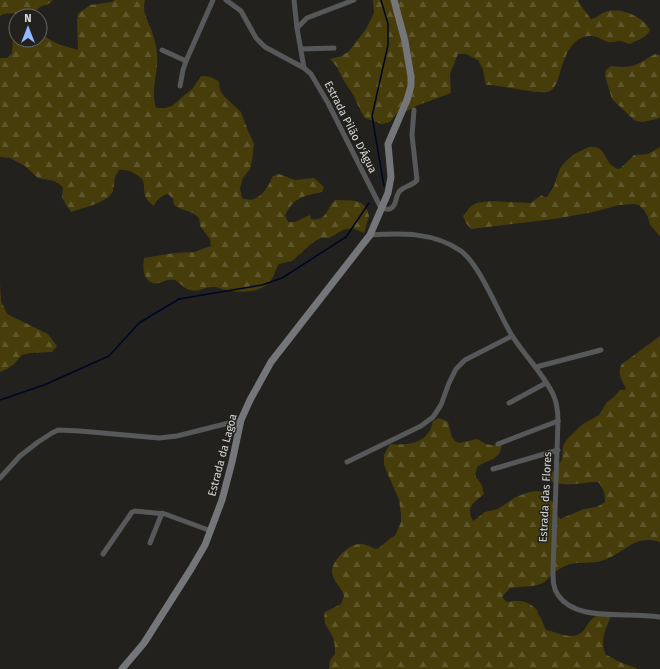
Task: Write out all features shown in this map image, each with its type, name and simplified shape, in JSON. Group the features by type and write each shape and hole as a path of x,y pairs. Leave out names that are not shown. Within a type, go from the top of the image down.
{"street":[{"path":"180,86 182,70 213,0"},
{"name":"Estrada Pilão D'Água","path":"226,0 241,11 256,38 265,47 304,68 311,74 328,103 381,208"},
{"path":"294,0 304,68"},
{"path":"297,28 307,18 354,0"},
{"name":"Estrada da Lagoa","path":"122,669 148,637 205,545 222,500 241,420 271,362 370,235 381,208 390,185 391,177 388,144 407,100 411,86 405,41 394,0"},
{"path":"301,49 334,48"},
{"path":"162,50 186,61"},
{"path":"381,208 386,210 391,209 394,206 398,193 417,180 412,135 414,110"},
{"name":"Estrada das Flores","path":"370,235 402,233 427,237 449,244 468,257 512,336 536,367 553,395 557,408 558,421 553,572 553,584 557,594 570,606 583,611 601,614 660,617"},
{"path":"347,462 421,426 433,417 441,405 456,369 465,360 512,336"},
{"path":"536,367 601,350"},
{"path":"509,403 546,383"},
{"path":"0,478 20,456 38,442 58,430 159,438 177,436 241,420"},
{"path":"498,444 558,421"},
{"path":"493,469 558,450"},
{"path":"103,554 132,512 137,511 171,515 211,531"},
{"path":"150,543 162,513"}],"green space":[{"path":"0,0 53,0 47,5 39,8 8,8 8,13 1,15 0,17"},
{"path":"114,0 145,0 145,11 157,53 154,88 154,101 156,108 172,106 193,88 201,76 204,76 213,78 219,82 220,90 224,96 241,112 254,144 250,169 243,178 240,188 242,198 248,200 257,198 265,191 273,176 279,174 295,180 314,178 324,187 322,192 304,196 295,201 285,216 288,222 295,222 310,215 311,219 320,218 324,216 335,200 352,200 361,203 367,210 369,216 364,233 352,228 343,230 329,238 321,238 312,243 292,261 279,264 269,283 264,287 252,291 231,291 210,287 195,291 186,288 172,279 152,283 147,279 144,273 144,258 174,253 194,252 211,246 210,239 200,226 199,218 193,213 174,205 173,199 168,194 156,201 154,206 147,200 143,180 138,175 126,170 119,170 115,177 113,191 109,197 96,204 71,212 62,198 63,188 61,185 54,181 38,178 25,166 10,158 0,157 0,58 7,58 12,53 12,48 48,48 48,38 58,44 78,50 78,14 90,5 112,2"},
{"path":"373,0 578,0 591,19 605,12 624,12 637,17 647,25 650,30 644,37 630,44 621,41 608,42 593,36 579,39 570,48 555,86 552,90 545,92 486,85 483,70 478,60 466,54 458,54 450,74 451,93 416,106 403,113 398,112 390,122 382,124 365,118 337,67 330,59 342,56 349,51 366,29 374,13"},
{"path":"655,54 660,55 660,118 640,122 634,120 612,99 605,76 606,70 611,66 624,67 634,65"},
{"path":"589,147 599,149 609,163 618,169 621,168 634,155 648,154 660,147 660,236 650,225 644,210 639,205 633,204 619,205 593,212 554,219 471,229 466,223 463,216 470,207 476,203 490,201 531,203 541,195 547,197 554,186 560,168 574,154"},
{"path":"0,283 1,301 7,314 48,334 57,346 52,352 22,355 14,364 0,372"},
{"path":"660,336 660,542 643,540 630,545 612,557 604,560 570,564 555,572 546,581 538,585 510,588 502,597 507,602 520,601 531,605 538,611 537,613 546,630 565,635 577,635 583,631 595,617 611,616 605,630 603,640 606,655 638,669 329,669 330,660 335,654 335,648 333,638 324,620 325,612 341,604 344,596 332,575 333,567 338,558 346,550 355,545 364,544 372,548 379,548 395,536 401,522 399,500 384,465 384,455 390,444 405,444 420,440 429,432 433,421 439,418 448,422 452,437 459,443 477,439 491,445 502,444 497,456 478,466 476,470 476,476 482,485 484,494 470,508 473,521 485,512 498,509 516,497 529,492 538,491 546,493 555,506 556,513 560,519 584,509 597,507 605,502 604,491 598,482 559,484 547,479 562,460 563,446 567,439 583,424 599,415 607,402 620,390 625,390 626,388 621,379 620,373 622,364"}],"waterway":[{"path":"381,0 388,24 388,45 372,116 384,186"},
{"path":"0,400 44,385 109,356 139,323 179,299 262,285 282,278 346,237 369,203"}]}
